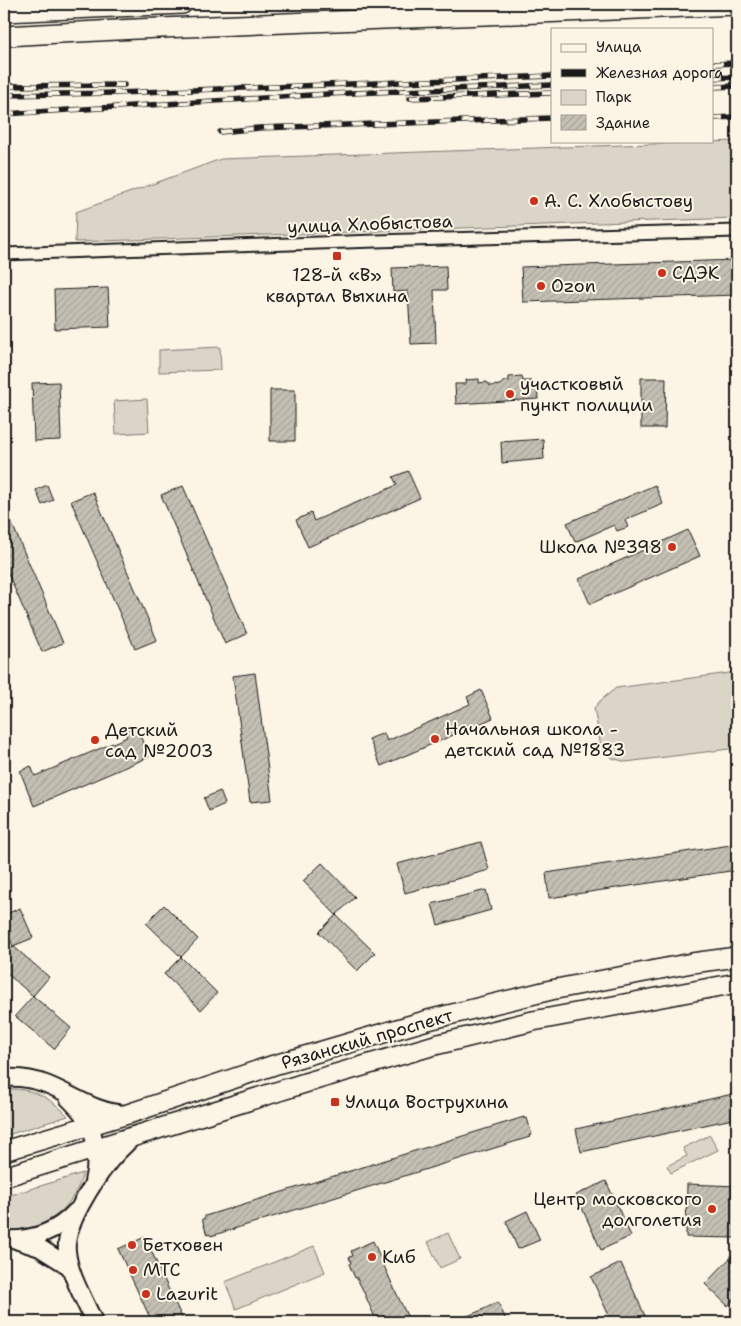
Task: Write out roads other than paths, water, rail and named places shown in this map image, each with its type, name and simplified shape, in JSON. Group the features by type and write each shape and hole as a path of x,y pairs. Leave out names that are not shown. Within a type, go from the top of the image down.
{"main road":[{"path":"4,12 182,4"},
{"path":"4,36 737,5"},
{"name":"Рязанский проспект","path":"4,1152 128,1114 274,1065 428,1020 550,990 737,957"},
{"name":"Рязанский проспект","path":"4,1177 321,1078 435,1045 533,1021 737,982"},
{"path":"7,1076 46,1084 96,1108 128,1114"},
{"path":"58,1090 77,1106 90,1126 95,1148 95,1172 91,1189"},
{"path":"94,1322 70,1267 66,1250 68,1236 80,1207 91,1189 109,1162 133,1137"},
{"path":"8,1239 35,1237 55,1229 80,1207"},
{"path":"8,1239 40,1248 70,1267"}],"street":[{"name":"улица Хлобыстова","path":"4,254 374,240 737,231"}],"railway":[{"path":"714,64 737,63"},
{"path":"4,95 117,93 551,76"},
{"path":"714,78 737,77"},
{"path":"4,86 124,85"},
{"path":"4,114 328,94 551,85"},
{"path":"714,87 737,86"},
{"path":"410,98 551,93"},
{"path":"714,118 737,117"},
{"path":"220,132 259,128 551,118"}],"place":[{"name":"А. С. Хлобыстову","path":"534,201"},
{"name":"128-й «В» квартал Выхина","path":"337,256"},
{"name":"СДЭК","path":"662,273"},
{"name":"Ozon","path":"541,286"},
{"name":"участковый пункт полиции","path":"510,394"},
{"name":"Школа №398","path":"672,547"},
{"name":"Начальная школа - детский сад №1883","path":"435,739"},
{"name":"Детский сад №2003","path":"95,740"},
{"name":"Улица Вострухина","path":"335,1102"},
{"name":"Центр московского долголетия","path":"712,1209"},
{"name":"Бетховен","path":"132,1245"},
{"name":"Киб","path":"372,1257"},
{"name":"МТС","path":"133,1270"},
{"name":"Lazurit","path":"146,1294"}]}
